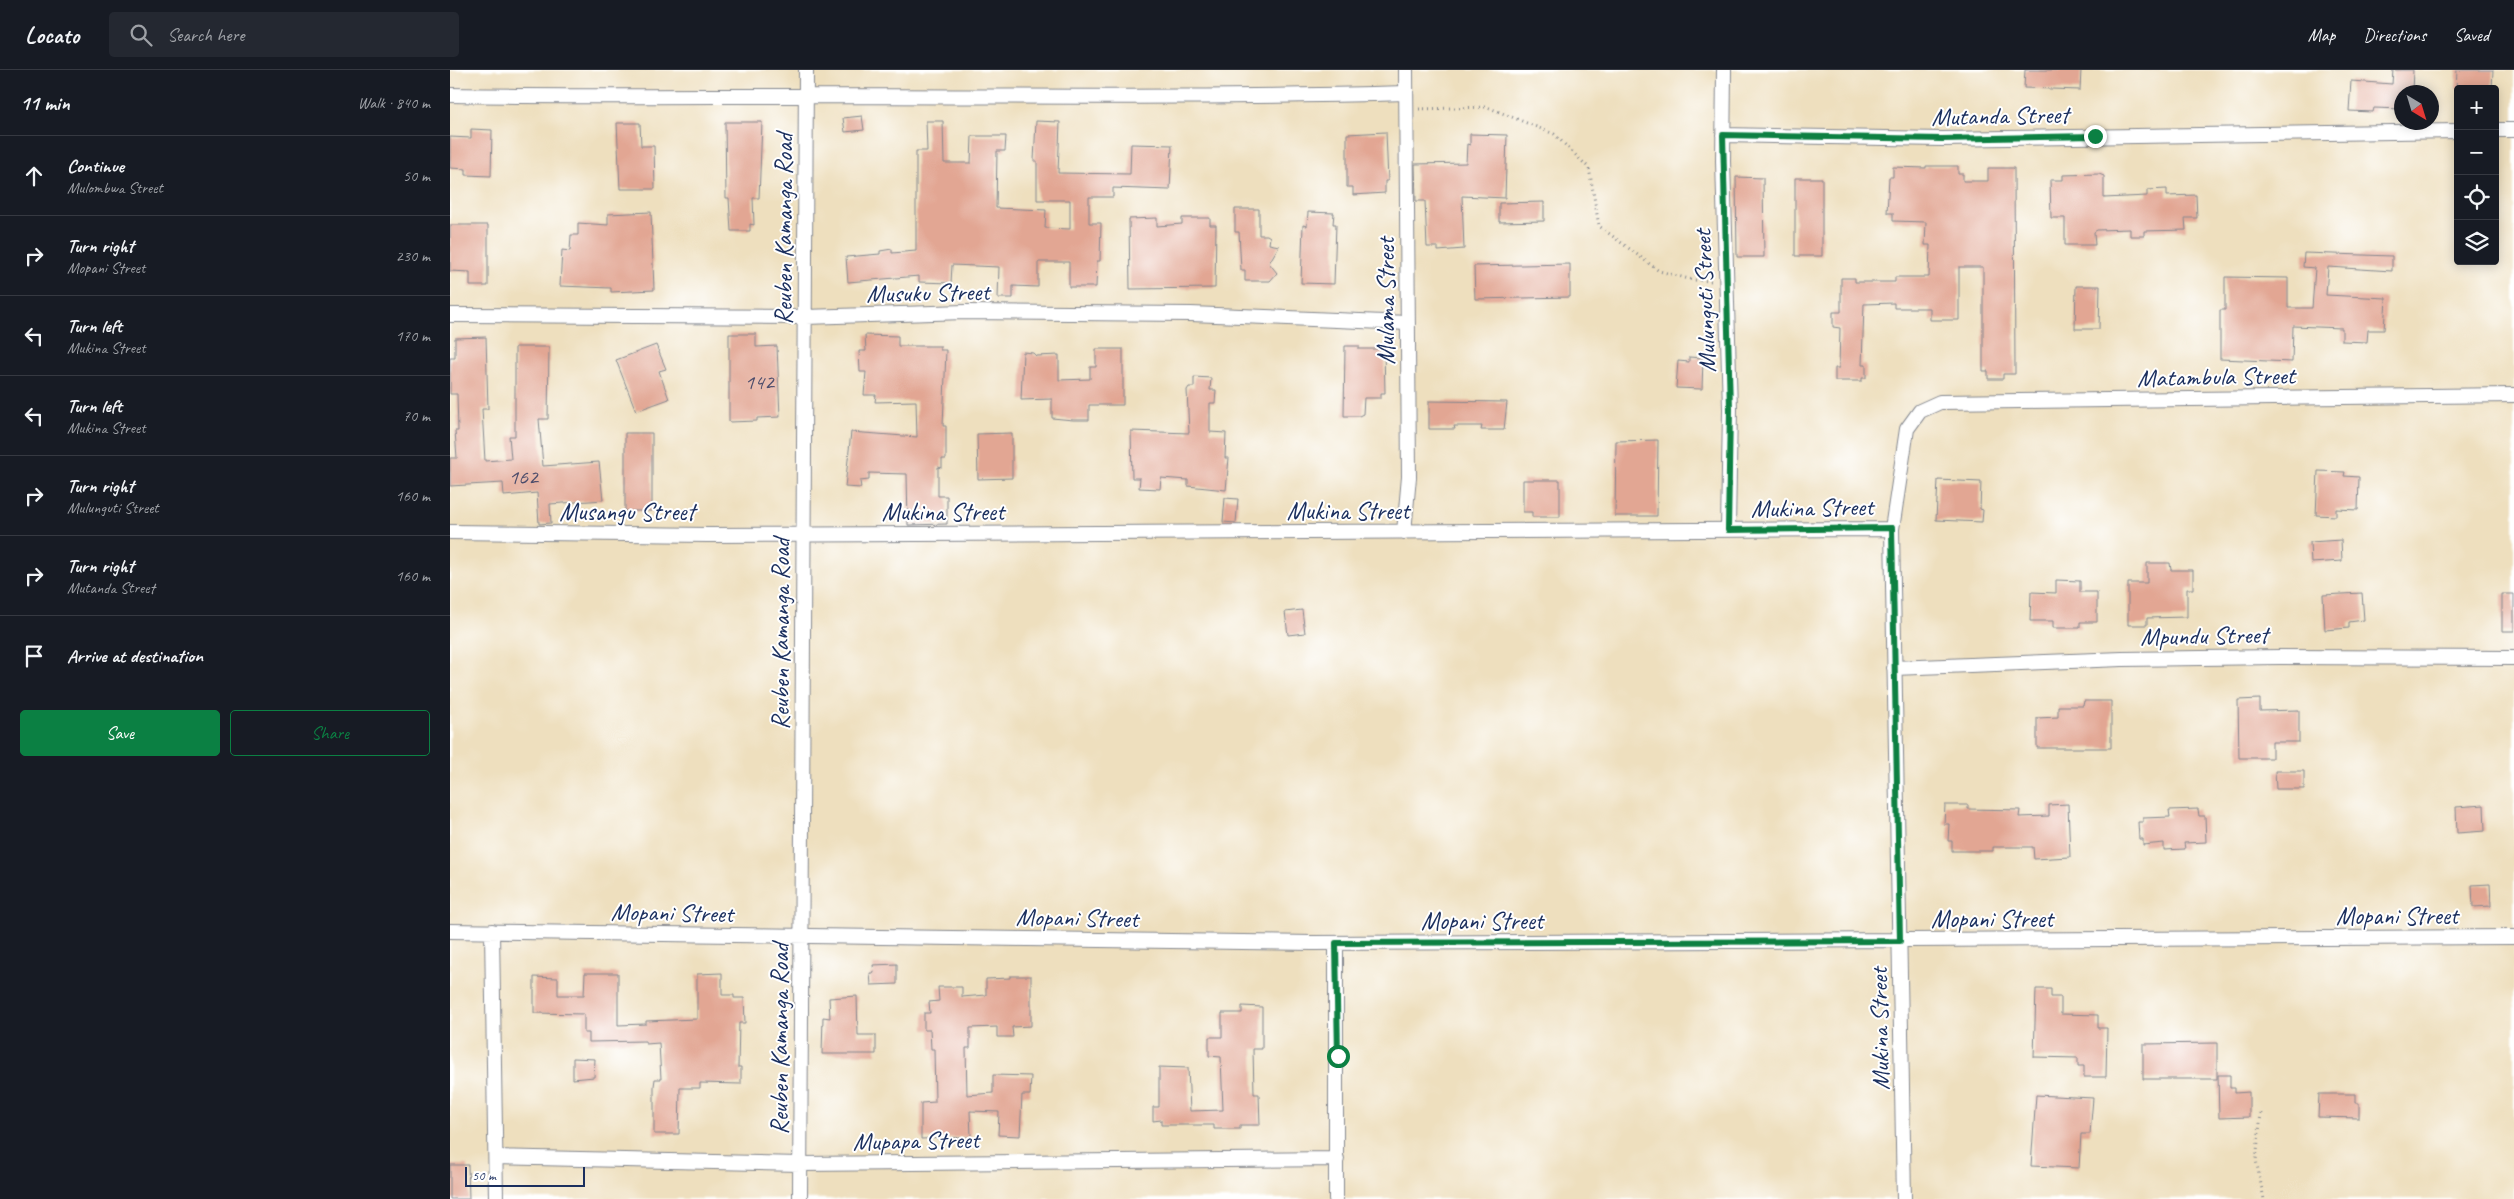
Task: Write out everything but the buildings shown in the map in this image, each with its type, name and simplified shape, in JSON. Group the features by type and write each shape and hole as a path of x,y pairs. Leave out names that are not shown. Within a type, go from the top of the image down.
{"street":[{"name":"Reuben Kamanga Road","path":"800,1199 806,70"},
{"name":"Mulama Street","path":"1404,532 1408,478 1406,70"},
{"name":"Mulunguti Street","path":"1724,70 1723,135 1730,409 1728,530"},
{"path":"450,95 1106,98 1406,93"},
{"path":"2499,130 2514,130"},
{"name":"Mutanda Street","path":"1723,135 1942,139 2454,131"},
{"name":"Musuku Street","path":"450,314 805,317 965,312 1182,314 1408,324"},
{"name":"Matambula Street","path":"1920,411 1940,402 2514,394"},
{"name":"Mukina Street","path":"1904,1199 1892,528 1907,429 1920,411"},
{"name":"Mukina Street","path":"803,534 1892,528"},
{"name":"Musangu Street","path":"450,532 803,534"},
{"name":"Mpundu Street","path":"1894,668 2161,659 2514,658"},
{"name":"Mopani Street","path":"450,931 1336,943 2514,937"},
{"path":"492,931 496,1199"},
{"path":"1336,943 1336,1199"},
{"name":"Mupapa Street","path":"496,1157 800,1164 1337,1159"}],"path":[{"path":"1406,110 1487,107 1554,134 1589,168 1599,226 1660,271 1693,280 1726,281"},
{"path":"2261,1113 2256,1160 2264,1199"}],"route":[{"path":"1338,1056 1336,943 1900,941 1892,528 1728,530 1730,409 1723,135 1942,139 2095,136"}]}
